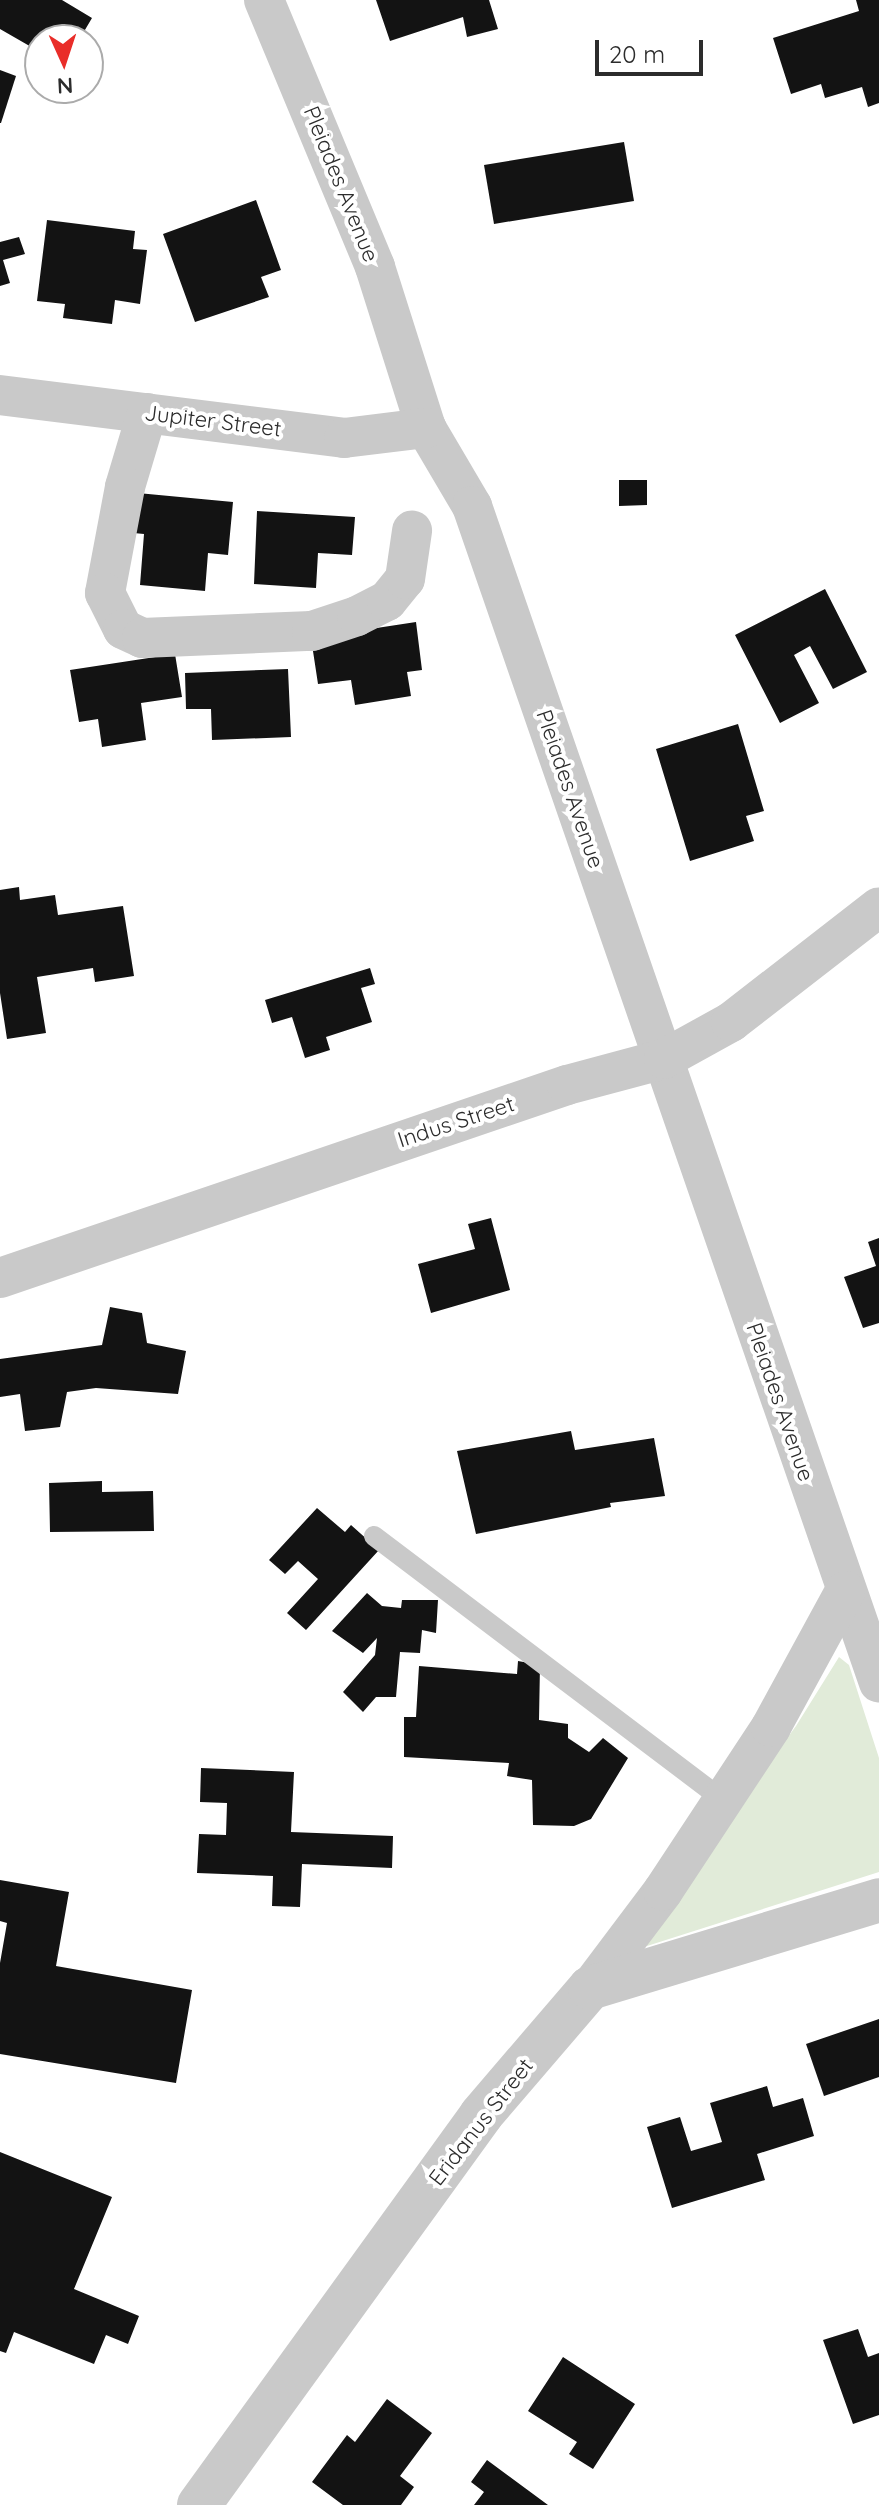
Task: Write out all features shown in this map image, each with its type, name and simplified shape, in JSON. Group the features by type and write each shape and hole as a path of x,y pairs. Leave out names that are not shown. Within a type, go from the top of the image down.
{"street":[{"name":"Pleiades Avenue","path":"264,0 375,267 426,428 472,506 879,1683"},
{"name":"Jupiter Street","path":"0,395 344,438 426,428"},
{"path":"147,413 125,487 105,593 123,629 142,638 312,631 357,616 387,601 405,579 412,531"},
{"name":"Indus Street","path":"0,1278 567,1085 664,1059 731,1022 879,907"},
{"path":"590,1988 771,1727 845,1591"},
{"path":"590,1988 879,1900"},
{"name":"Eridanus Street","path":"199,2505 481,2115 590,1988"}],"lane":[{"path":"374,1536 723,1800"}],"green space":[{"path":"839,1657 849,1665 879,1758 879,1872 647,1946 640,1938 796,1726"}],"building":[{"path":"0,0 62,0 92,18 88,24 24,24 24,43 0,29"},
{"path":"376,0 489,0 498,29 467,37 463,17 390,41"},
{"path":"856,0 879,0 879,103 868,107 862,87 825,98 821,84 791,94 773,38 859,11"},
{"path":"0,70 16,76 1,123 0,123"},
{"path":"624,142 634,201 494,224 484,165"},
{"path":"256,200 281,270 261,277 269,297 195,322 163,234"},
{"path":"47,220 135,231 133,249 147,250 140,304 115,300 112,324 63,318 65,304 37,301"},
{"path":"19,237 25,254 3,260 10,283 0,286 0,242"},
{"path":"619,480 647,480 647,505 619,506"},
{"path":"127,492 233,502 228,555 208,553 205,591 140,585 144,534 123,532"},
{"path":"257,511 355,517 352,555 318,553 316,588 254,584"},
{"path":"825,589 867,672 833,689 810,646 794,655 819,703 780,723 735,635"},
{"path":"416,622 422,670 407,672 411,696 355,705 351,680 318,684 311,638"},
{"path":"175,654 182,697 141,703 146,740 102,747 98,719 79,722 70,670"},
{"path":"288,669 291,737 212,740 211,709 186,709 185,673"},
{"path":"738,724 764,811 746,816 754,841 690,861 656,749"},
{"path":"19,887 20,900 55,895 58,915 123,906 134,976 95,982 93,968 37,977 46,1033 7,1039 0,993 0,890"},
{"path":"370,968 375,984 361,988 372,1022 326,1037 330,1050 305,1058 292,1017 272,1023 265,1000"},
{"path":"491,1218 510,1290 431,1313 418,1264 475,1249 468,1224"},
{"path":"879,1238 879,1323 863,1328 844,1277 876,1266 868,1242"},
{"path":"110,1307 142,1313 147,1343 186,1351 178,1394 96,1388 67,1392 60,1427 25,1431 20,1394 0,1397 0,1359 102,1345"},
{"path":"571,1431 575,1450 654,1438 665,1496 610,1503 611,1507 476,1534 457,1451"},
{"path":"102,1481 102,1492 153,1491 154,1531 50,1532 49,1483"},
{"path":"317,1508 345,1532 351,1525 379,1550 306,1630 287,1613 318,1579 298,1561 285,1574 269,1560"},
{"path":"367,1593 382,1606 401,1608 402,1600 438,1600 436,1633 422,1630 420,1653 400,1652 396,1697 376,1697 363,1712 343,1692 375,1655 377,1638 363,1653 332,1631"},
{"path":"518,1661 540,1665 539,1720 568,1724 568,1738 589,1752 603,1738 628,1758 591,1819 574,1826 533,1825 532,1780 507,1776 509,1763 404,1757 404,1717 416,1717 419,1666 517,1674"},
{"path":"201,1768 294,1772 291,1832 393,1836 392,1868 302,1864 300,1907 272,1906 273,1876 197,1873 199,1834 226,1835 227,1803 200,1802"},
{"path":"0,1880 69,1892 56,1966 192,1990 176,2083 0,2054 0,1963 7,1923 0,1921"},
{"path":"879,2019 879,2077 824,2096 806,2044"},
{"path":"767,2086 773,2107 803,2098 814,2136 757,2154 765,2180 672,2208 647,2127 680,2117 691,2151 722,2142 710,2103"},
{"path":"0,2152 112,2197 74,2289 139,2316 128,2344 106,2335 94,2364 14,2332 6,2353 0,2351"},
{"path":"858,2329 868,2357 879,2353 879,2415 853,2424 823,2340"},
{"path":"563,2357 635,2404 593,2469 569,2454 577,2442 528,2411"},
{"path":"387,2399 432,2433 400,2476 414,2487 401,2505 343,2505 312,2482 347,2435 355,2442"},
{"path":"487,2460 548,2505 474,2505 484,2492 471,2482"}]}
